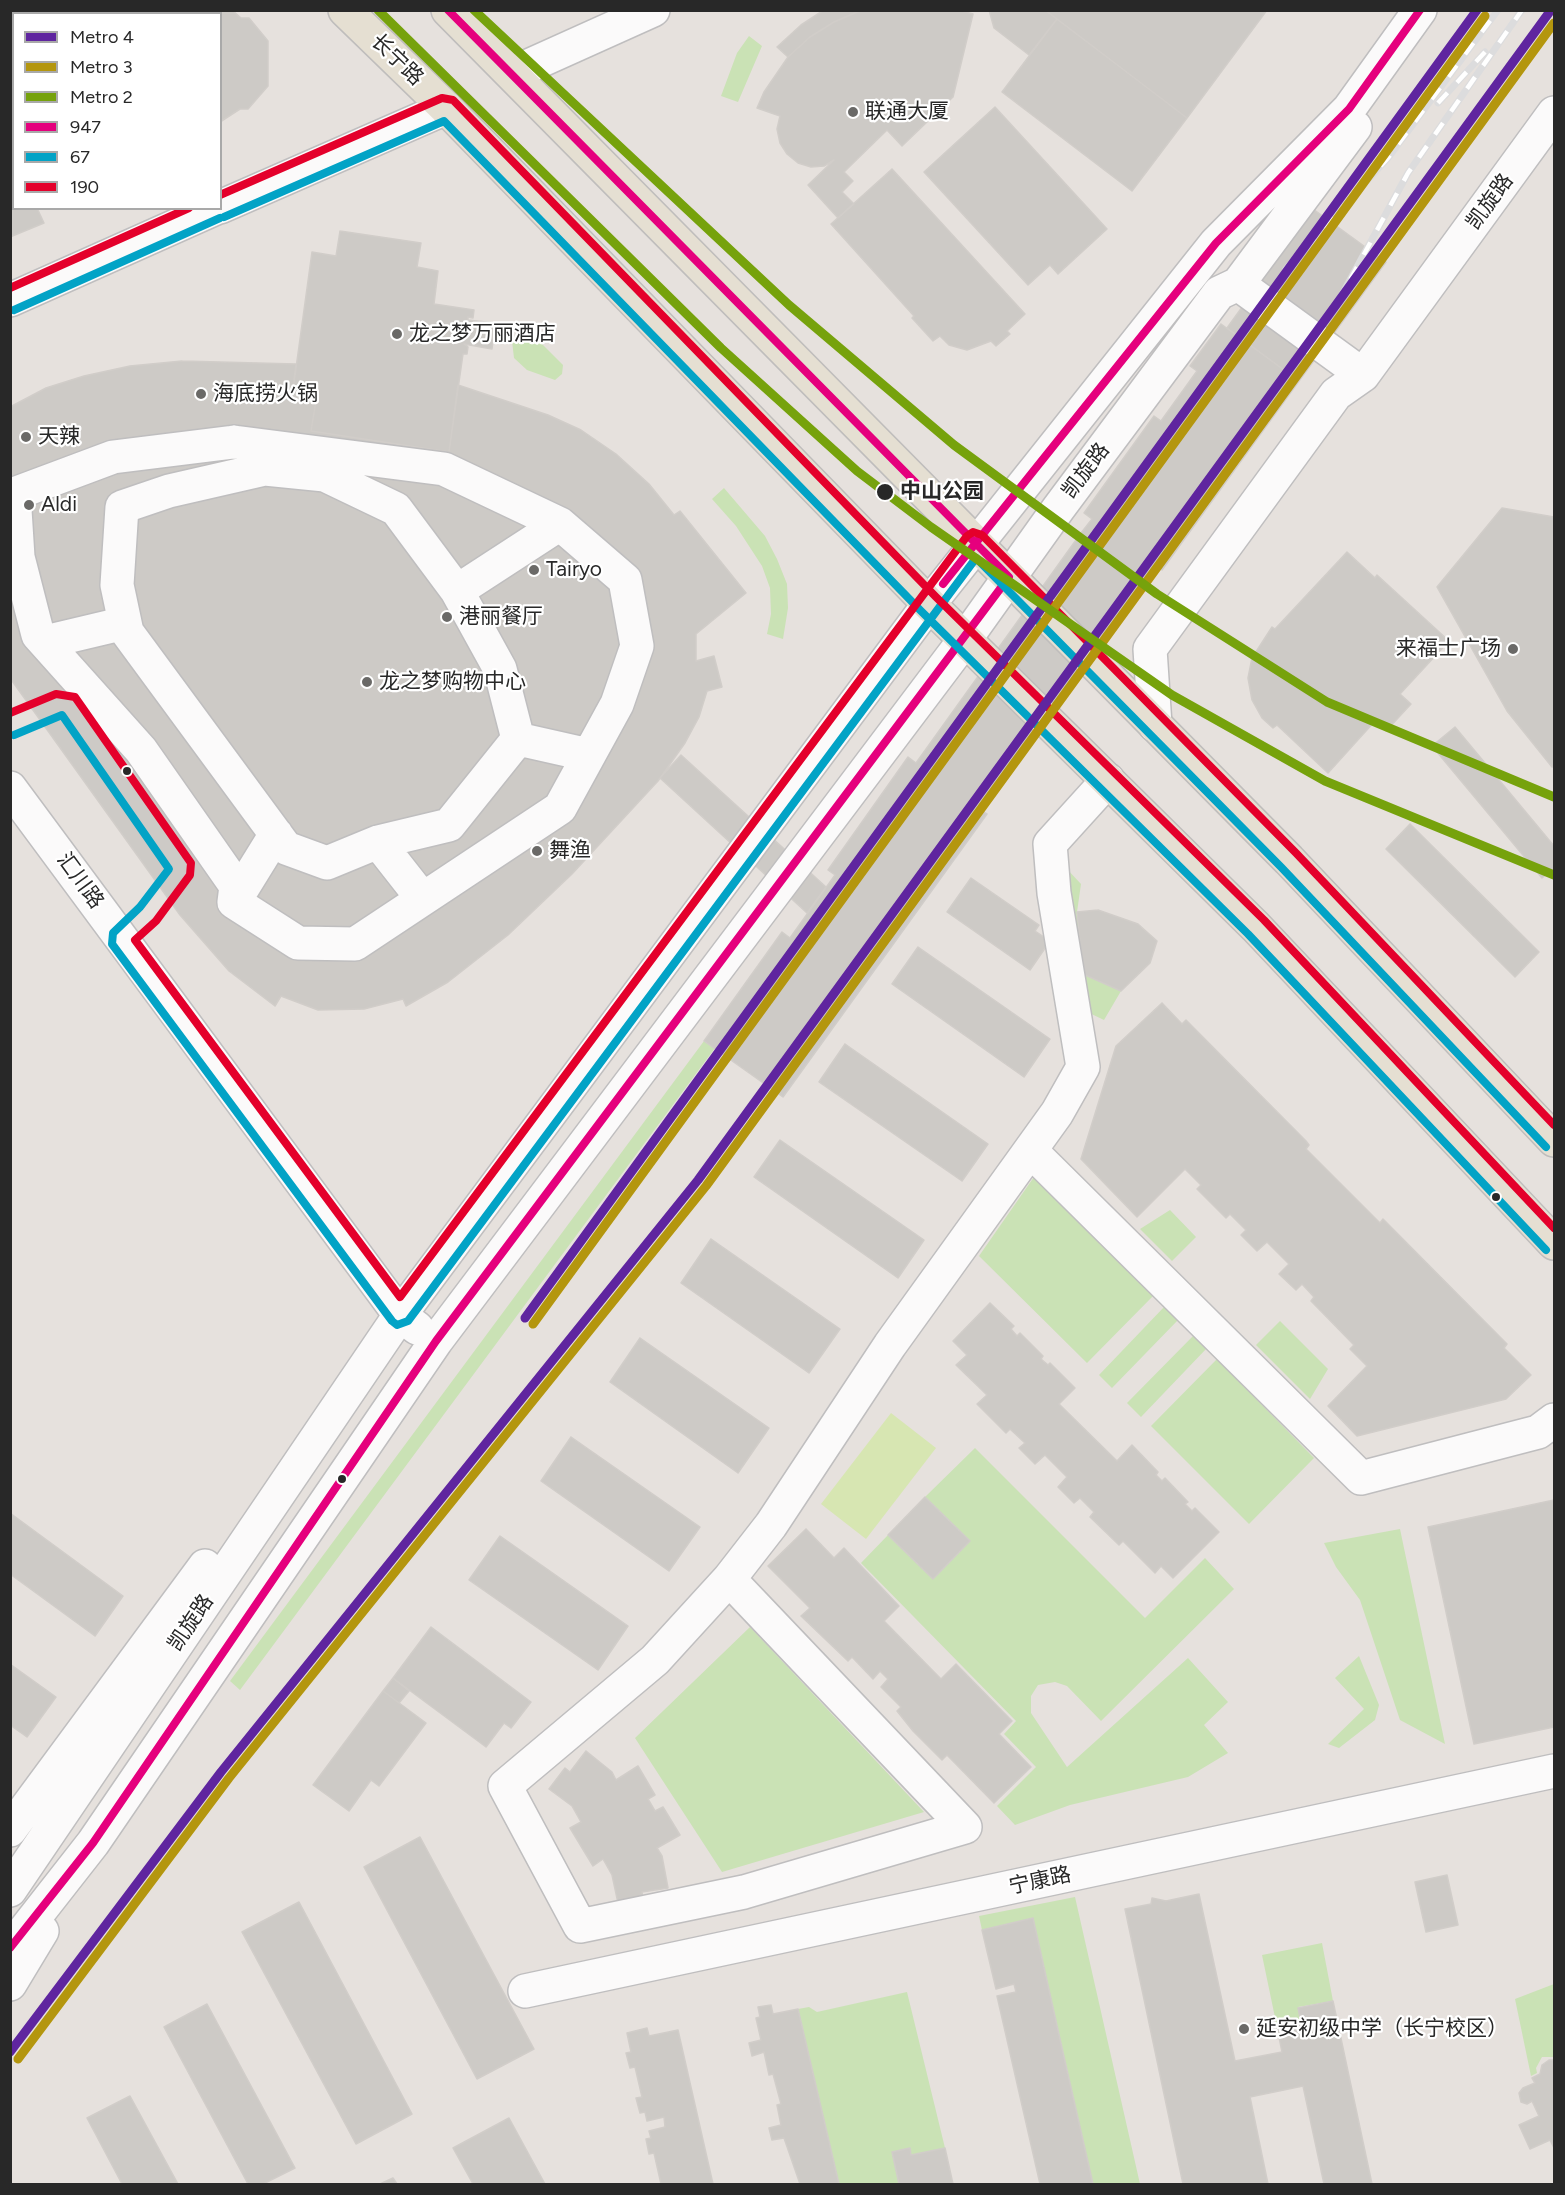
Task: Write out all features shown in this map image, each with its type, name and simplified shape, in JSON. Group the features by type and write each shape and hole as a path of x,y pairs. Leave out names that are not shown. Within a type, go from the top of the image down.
{"main road":[{"name":"长宁路","path":"345,10 446,108 929,603 1256,927 1554,1243"},
{"path":"448,10 1297,868 1554,1140"}],"street":[{"path":"513,74 653,10"},
{"name":"凯旋路","path":"10,1890 400,1315 929,603 975,542 1029,479 1216,243 1349,109 1420,10"},
{"name":"凯旋路","path":"10,1983 93,1843 436,1341 966,638 1219,293 1238,284 1442,10"},
{"path":"222,206 446,108"},
{"name":"凯旋路","path":"1155,725 1150,649 1336,394 1363,375 1554,113"},
{"path":"10,300 212,210"},
{"path":"1238,284 1363,375"},
{"path":"234,442 444,469 560,524 625,580 637,646 617,704 560,808 355,944 298,943 234,902 236,886 141,750 38,635 18,557 14,494 113,457 234,442"},
{"path":"113,457 122,507 117,585 127,632 286,848 327,863 378,842 450,825 518,739"},
{"path":"122,507 169,491 265,469 325,475 396,509 458,591 500,669 518,739"},
{"path":"458,591 560,524"},
{"path":"45,642 125,623"},
{"path":"518,739 589,755"},
{"path":"729,1579 965,1827 744,1892 580,1926 505,1786 655,1660 729,1579 771,1525 929,1290 1031,1151 1083,1067 1054,893 1050,844 1108,780"},
{"name":"汇川路","path":"10,788 400,1315 436,1341"},
{"path":"234,902 276,834"},
{"path":"378,842 422,898"},
{"path":"1031,1151 1360,1478 1538,1432 1554,1420"},
{"name":"凯旋路","path":"10,1830 291,1448 372,1356"},
{"name":"宁康路","path":"525,1991 1554,1771"},
{"name":"凯旋路","path":"10,1949 93,1843"}],"green space":[{"path":"749,36 762,46 738,102 721,96 737,53"},
{"path":"520,328 526,328 563,365 562,374 555,380 527,370 514,358 512,341"},
{"path":"724,488 765,536 787,584 788,608 783,639 767,634 771,614 770,588 762,566 736,526 712,499"},
{"path":"1066,868 1081,884 1077,912 1083,974 1121,991 1104,1020 1081,1009"},
{"path":"704,1041 715,1048 240,1690 230,1681"},
{"path":"1034,1177 1154,1295 1087,1363 979,1256"},
{"path":"1170,1210 1196,1237 1172,1261 1140,1229"},
{"path":"1165,1306 1178,1320 1112,1388 1099,1375"},
{"path":"1280,1321 1328,1369 1310,1399 1256,1345"},
{"path":"1194,1335 1207,1348 1141,1417 1127,1403"},
{"path":"1217,1359 1314,1458 1249,1524 1151,1426"},
{"path":"891,1413 936,1448 866,1539 821,1504"},
{"path":"975,1448 1145,1618 1205,1558 1234,1589 1101,1721 1067,1686 1055,1682 1038,1685 1031,1696 1031,1713 1067,1767 1188,1658 1228,1702 1204,1725 1228,1753 1188,1777 1070,1805 1015,1825 997,1806 1036,1767 1004,1734 1016,1721 861,1563 888,1535 933,1579 970,1541 925,1497"},
{"path":"1400,1529 1445,1744 1400,1720 1360,1600 1336,1567 1324,1543"},
{"path":"750,1627 924,1812 722,1872 635,1738"},
{"path":"1359,1656 1379,1705 1375,1720 1339,1748 1328,1744 1364,1709 1335,1678"},
{"path":"1075,1897 1140,2184 1093,2184 1033,1919 982,1930 979,1916"},
{"path":"1322,1943 1333,2001 1298,2007 1301,2022 1277,2027 1262,1955"},
{"path":"1554,1984 1554,2057 1542,2057 1536,2068 1537,2073 1531,2076 1515,1999"},
{"path":"907,1992 945,2148 911,2155 910,2148 892,2152 899,2184 839,2184 798,2009 809,2007 817,2012"}],"building":[{"path":"10,10 232,10 241,18 249,18 268,41 268,86 248,109 240,109 222,121 222,12 12,12 12,32 10,30"},
{"path":"824,10 862,10 834,22 810,37 788,57 777,47 801,25"},
{"name":"联通大厦","path":"958,10 973,14 953,97 902,146 887,130 844,172 853,181 842,192 854,204 838,218 808,185 834,160 824,166 811,167 798,163 787,154 780,143 777,129 780,116 757,108 764,92 788,57 810,37 834,22 859,11"},
{"path":"989,10 1045,10 1057,19 1029,55 994,28"},
{"path":"1045,10 1267,10 1187,118"},
{"path":"1057,19 1187,118 1132,191 1002,92"},
{"path":"995,107 1107,229 1058,274 1050,265 1028,285 924,172"},
{"path":"10,164 12,164 12,210 38,210 44,223 10,237"},
{"path":"892,169 1025,314 1007,331 1010,334 996,346 991,341 967,350 949,345 940,336 933,341 912,318 914,316 831,224"},
{"path":"1313,209 1386,262 1299,381 1227,328"},
{"name":"龙之梦万丽酒店","path":"340,231 421,243 417,267 438,271 434,304 474,310 473,318 468,317 468,320 495,323 492,349 464,344 468,347 467,354 463,354 449,452 311,431 316,401 292,397 312,252 336,256"},
{"path":"1221,324 1299,381 1162,570 1156,566 980,810 987,814 783,1097 704,1041 782,932 790,938 835,875 828,870 908,757 916,763 1092,519 1084,513 1154,416 1161,421 1197,371 1190,366"},
{"name":"龙之梦购物中心","path":"182,361 296,364 292,397 316,401 311,431 449,452 458,385 548,415 581,430 616,454 649,484 674,515 680,511 746,593 696,634 696,661 714,656 722,687 707,691 699,717 685,743 658,781 572,874 508,935 448,982 406,1006 403,999 364,1009 318,1010 281,996 275,1006 229,971 180,915 10,678 10,407 46,388 84,376 130,366"},
{"name":"来福士广场","path":"1502,508 1554,517 1554,766 1552,767 1507,711 1437,587"},
{"path":"1347,552 1375,578 1377,575 1449,641 1400,694 1411,704 1386,731 1375,721 1328,773 1277,725 1273,728 1262,718 1252,700 1248,678 1252,658 1272,627 1275,629"},
{"path":"1455,727 1554,846 1554,868 1542,878 1432,746"},
{"path":"681,755 826,887 807,913 660,778"},
{"path":"1410,824 1539,952 1515,977 1386,849"},
{"path":"971,878 1039,925 1035,931 1050,941 1030,970 947,912"},
{"path":"1098,910 1138,924 1157,941 1150,963 1121,991 1083,974 1077,912"},
{"path":"918,947 1050,1039 1024,1077 892,984"},
{"path":"1162,1003 1182,1024 1186,1020 1306,1141 1309,1145 1306,1149 1380,1223 1383,1219 1507,1344 1504,1348 1531,1375 1506,1399 1357,1436 1328,1406 1367,1366 1350,1349 1354,1345 1311,1301 1314,1297 1302,1284 1296,1290 1279,1274 1289,1264 1267,1242 1257,1251 1241,1235 1246,1230 1230,1214 1226,1218 1197,1189 1201,1185 1185,1169 1137,1217 1081,1159 1116,1046"},
{"path":"845,1044 988,1144 962,1181 819,1082"},
{"path":"780,1140 924,1240 898,1278 754,1177"},
{"path":"711,1239 840,1329 809,1373 681,1283"},
{"path":"990,1303 1014,1326 1011,1329 1017,1336 1020,1333 1043,1356 1041,1359 1048,1365 1050,1363 1075,1388 1059,1404 1117,1461 1132,1445 1158,1472 1156,1475 1162,1481 1165,1478 1188,1502 1185,1504 1192,1511 1195,1508 1219,1532 1173,1578 1161,1566 1155,1573 1123,1541 1119,1545 1090,1517 1094,1512 1080,1498 1074,1503 1058,1487 1067,1477 1045,1455 1035,1464 1019,1448 1025,1443 1010,1429 1006,1433 977,1404 987,1395 956,1365 967,1355 953,1341"},
{"path":"640,1338 769,1428 738,1473 610,1382"},
{"path":"571,1437 700,1527 669,1571 541,1481"},
{"path":"925,1497 970,1541 933,1579 888,1535"},
{"path":"1554,1500 1554,1727 1474,1744 1428,1527"},
{"path":"10,1513 123,1596 95,1636 10,1574"},
{"path":"806,1529 834,1558 844,1548 899,1606 884,1621 941,1679 956,1664 1012,1721 999,1734 1031,1767 994,1803 947,1755 942,1760 913,1731 897,1711 901,1707 881,1687 888,1679 880,1671 873,1679 852,1657 848,1661 801,1616 810,1608 768,1566"},
{"path":"500,1536 628,1626 598,1670 469,1580"},
{"path":"431,1627 531,1702 511,1728 504,1723 486,1747 393,1678"},
{"path":"10,1664 56,1697 27,1737 10,1725"},
{"path":"393,1678 409,1691 399,1703 383,1691"},
{"path":"383,1691 426,1723 379,1786 371,1780 349,1811 313,1785"},
{"path":"586,1751 612,1772 616,1780 638,1766 655,1795 648,1799 655,1811 663,1807 680,1835 657,1848 662,1856 668,1888 642,1892 643,1898 618,1903 612,1875 603,1859 593,1866 570,1828 581,1822 572,1806 549,1789 565,1768 570,1772"},
{"path":"420,1837 534,2049 477,2079 364,1867"},
{"path":"1447,1875 1458,1925 1426,1932 1415,1882"},
{"path":"1199,1894 1235,2061 1282,2052 1277,2027 1301,2022 1298,2008 1333,2001 1372,2184 1324,2184 1303,2086 1250,2097 1268,2184 1183,2184 1125,1909 1151,1904 1152,1898 1166,1901"},
{"path":"299,1902 412,2114 356,2144 242,1932"},
{"path":"1033,1918 1093,2184 1040,2184 997,1996 1016,1992 1014,1984 996,1989 982,1930"},
{"path":"207,2004 295,2168 263,2184 248,2184 164,2027"},
{"path":"771,2005 773,2014 798,2009 839,2184 800,2184 784,2138 772,2140 769,2128 781,2125 777,2105 781,2104 773,2074 769,2075 764,2052 752,2056 749,2043 761,2040 756,2018 760,2017 758,2007"},
{"path":"647,2028 649,2036 678,2030 713,2184 661,2184 654,2153 649,2154 646,2139 651,2138 649,2131 665,2127 664,2117 647,2121 645,2112 640,2113 636,2098 642,2097 635,2067 630,2068 626,2053 631,2052 627,2033"},
{"path":"1549,2060 1554,2060 1554,2148 1550,2140 1530,2149 1519,2125 1539,2116 1532,2101 1527,2104 1521,2102 1519,2093 1523,2088 1535,2083 1532,2078 1540,2074 1542,2065"},
{"path":"130,2096 178,2184 122,2184 87,2118"},
{"path":"509,2118 545,2184 473,2184 453,2148"},
{"path":"910,2148 911,2155 945,2148 953,2184 899,2184 892,2152"},
{"path":"393,2178 397,2184 380,2184"}],"railway":[{"path":"1286,269 1388,158 1498,10"},
{"path":"1337,304 1408,173 1522,10"},
{"path":"1438,103 1485,52"}],"metro line":[{"name":"2","path":"378,10 721,348 857,471 931,527 1172,695 1325,781 1554,875"},
{"name":"2","path":"474,10 789,305 954,445 1157,594 1327,702 1554,797"},
{"name":"4","path":"525,1318 1477,10"},
{"name":"4","path":"10,2052 221,1772 698,1180 1551,10"},
{"name":"3","path":"533,1324 1485,16"},
{"name":"3","path":"18,2059 229,1778 706,1186 1554,23"}],"transit line":[{"name":"947","path":"10,1948 93,1843 436,1341 1009,577 448,10"},
{"name":"947","path":"943,584 1216,243 1349,109 1420,10"},
{"name":"190","path":"222,194 442,98 453,100 936,597 1264,920 1554,1228"},
{"name":"67","path":"224,217 444,121 921,611 1248,934 1546,1250"},
{"name":"190","path":"10,288 185,210"},
{"name":"67","path":"14,310 220,218"},
{"name":"190","path":"10,713 56,694 75,697 191,863 190,875 156,921 135,940 400,1297 967,536 973,532 982,535 1296,853 1554,1125"},
{"name":"67","path":"14,735 62,715 169,869 140,907 113,933 112,944 397,1325 408,1321 976,558 1281,867 1546,1147"}],"place":[{"name":"联通大厦","path":"853,112"},
{"name":"龙之梦万丽酒店","path":"397,334"},
{"name":"海底捞火锅","path":"201,394"},
{"name":"天辣","path":"26,437"},
{"name":"中山公园","path":"885,492"},
{"name":"Aldi","path":"29,505"},
{"name":"Tairyo","path":"534,570"},
{"name":"港丽餐厅","path":"447,617"},
{"name":"来福士广场","path":"1513,649"},
{"name":"龙之梦购物中心","path":"367,682"},
{"name":"舞渔","path":"537,851"},
{"name":"延安初级中学（长宁校区）","path":"1244,2029"}]}
